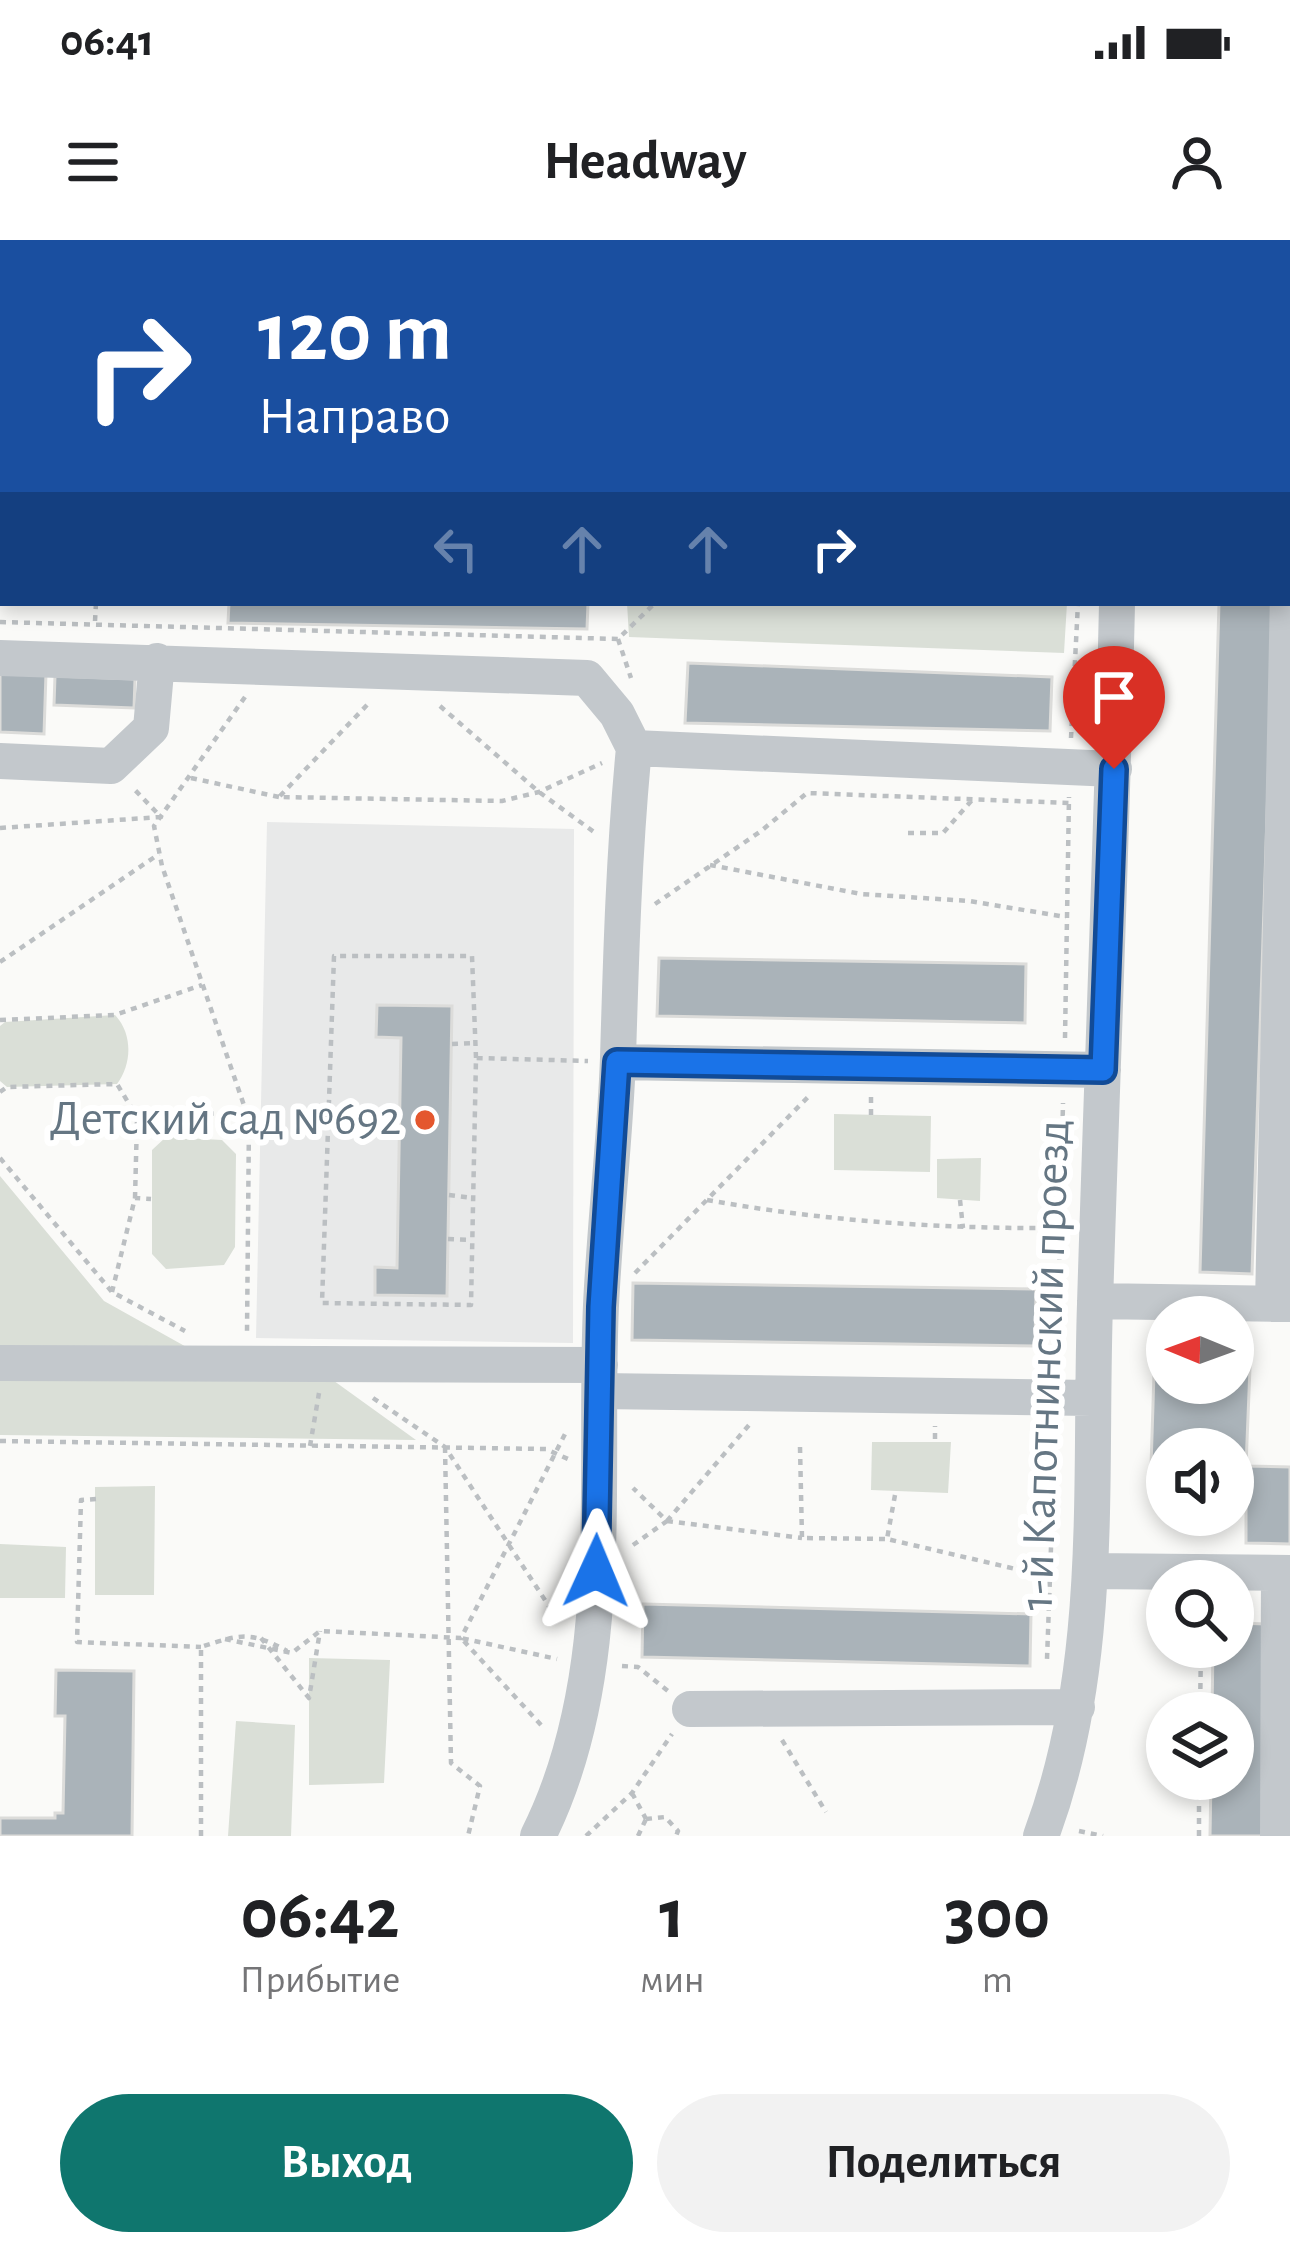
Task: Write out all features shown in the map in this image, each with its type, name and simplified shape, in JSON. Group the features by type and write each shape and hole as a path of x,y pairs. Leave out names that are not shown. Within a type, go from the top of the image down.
{"street":[{"name":"1-й Капотнинский проезд","path":"1055,1832 1061,1707 1090,1615 1074,1398 1095,1300 1117,606"},
{"path":"1095,1300 1281,1304 1289,606"},
{"path":"0,658 587,678 617,714 634,748 624,853 601,1307 596,1571 588,1665 570,1755 538,1836"},
{"path":"0,761 111,766 151,728 158,661"},
{"path":"634,748 1069,786 1114,769"},
{"path":"617,1062 1103,1070"},
{"path":"0,1363 323,1364 600,1378 776,1394 1074,1398"},
{"path":"1090,1571 1285,1573 1278,1836"},
{"path":"690,1709 1061,1707"}],"path":[{"path":"94,623 95,606"},
{"path":"0,622 618,639 652,606"},
{"path":"1061,1707 1050,1577 1074,1398 1060,1228 1069,786 1078,606"},
{"path":"247,1364 246,1112 154,826 265,668"},
{"path":"279,796 399,671 539,792 624,853"},
{"path":"190,778 279,796 502,800 539,792 634,748"},
{"path":"111,766 161,817"},
{"path":"621,928 807,793 972,800 1069,786"},
{"path":"908,833 944,833 972,800"},
{"path":"0,828 161,817"},
{"path":"0,962 160,854"},
{"path":"710,865 861,894 969,901 1067,917"},
{"path":"334,956 472,956 476,1043 470,1305 322,1303 334,956"},
{"path":"0,1020 115,1015 202,985"},
{"path":"452,1044 476,1043"},
{"path":"476,1058 617,1062"},
{"path":"601,1307 839,1066"},
{"path":"0,1092 7,1087 117,1084 136,1117 135,1198 112,1292"},
{"path":"136,1117 246,1112"},
{"path":"0,1158 112,1292 189,1333"},
{"path":"449,1196 473,1198"},
{"path":"135,1198 151,1199"},
{"path":"707,1200 767,1211 963,1228 1060,1228"},
{"path":"960,1200 963,1228"},
{"path":"448,1239 472,1240"},
{"path":"310,1445 323,1364 445,1447 588,1665"},
{"path":"596,1571 667,1522 776,1394"},
{"path":"292,1654 320,1631 461,1638 570,1425"},
{"path":"0,1441 546,1449 640,1491 667,1522 802,1538 887,1539 1050,1577"},
{"path":"445,1447 451,1763 480,1786 468,1836"},
{"path":"800,1447 802,1538"},
{"path":"887,1539 895,1495"},
{"path":"96,1499 81,1500 77,1642 201,1647 258,1635 292,1654"},
{"path":"258,1635 309,1698 320,1631"},
{"path":"225,1639 292,1654"},
{"path":"201,1647 201,1836"},
{"path":"758,1708 794,1754 826,1812"},
{"path":"586,1836 632,1793 690,1709"},
{"path":"632,1793 646,1819"},
{"path":"1198,1836 1199,1800"},
{"path":"646,1819 665,1817 678,1831 676,1836"},
{"path":"638,1836 646,1819"},
{"path":"1055,1832 1103,1836"}],"shaded area":[{"path":"627,606 1067,606 1064,653 629,637"},
{"path":"267,822 574,829 573,1343 256,1338"},
{"path":"115,1015 125,1031 128,1049 117,1084 7,1087 0,1081 0,1026 5,1022"},
{"path":"834,1114 931,1116 930,1172 834,1170"},
{"path":"166,1137 222,1140 236,1154 235,1247 224,1265 166,1269 152,1254 152,1150"},
{"path":"981,1158 980,1201 937,1198 937,1159"},
{"path":"0,1176 104,1301 233,1373 323,1373 416,1440 0,1435"},
{"path":"872,1442 951,1442 948,1493 871,1490"},
{"path":"155,1486 154,1595 95,1595 95,1487"},
{"path":"0,1544 66,1547 65,1598 0,1598"},
{"path":"309,1658 390,1660 384,1783 309,1785"},
{"path":"236,1721 295,1725 291,1836 228,1836"}],"building":[{"path":"229,606 588,606 587,629 228,623"},
{"path":"1219,606 1274,606 1252,1274 1200,1272"},
{"path":"688,663 1052,677 1050,731 685,723"},
{"path":"0,672 46,673 44,734 0,732"},
{"path":"55,676 135,679 134,708 54,705"},
{"path":"659,958 1026,964 1025,1023 657,1016"},
{"name":"Детский сад №692","path":"377,1005 452,1006 447,1296 375,1295 375,1267 397,1268 401,1038 376,1037"},
{"path":"633,1283 1036,1289 1035,1346 632,1340"},
{"path":"1153,1404 1249,1404 1248,1428 1152,1428"},
{"path":"1254,1466 1290,1467 1290,1544 1246,1543 1246,1536 1254,1536"},
{"path":"643,1604 1031,1614 1030,1666 642,1657"},
{"path":"1254,1624 1267,1624 1265,1836 1210,1836 1211,1800 1254,1800 1254,1692 1212,1692 1213,1668 1254,1668"},
{"path":"56,1670 134,1671 132,1836 0,1836 0,1818 55,1818 55,1813 63,1813 65,1716 55,1716"}],"place":[{"name":"Детский сад №692","path":"425,1120"}],"route":[{"path":"596,1571 601,1307 617,1062 1103,1070 1114,769"}]}
